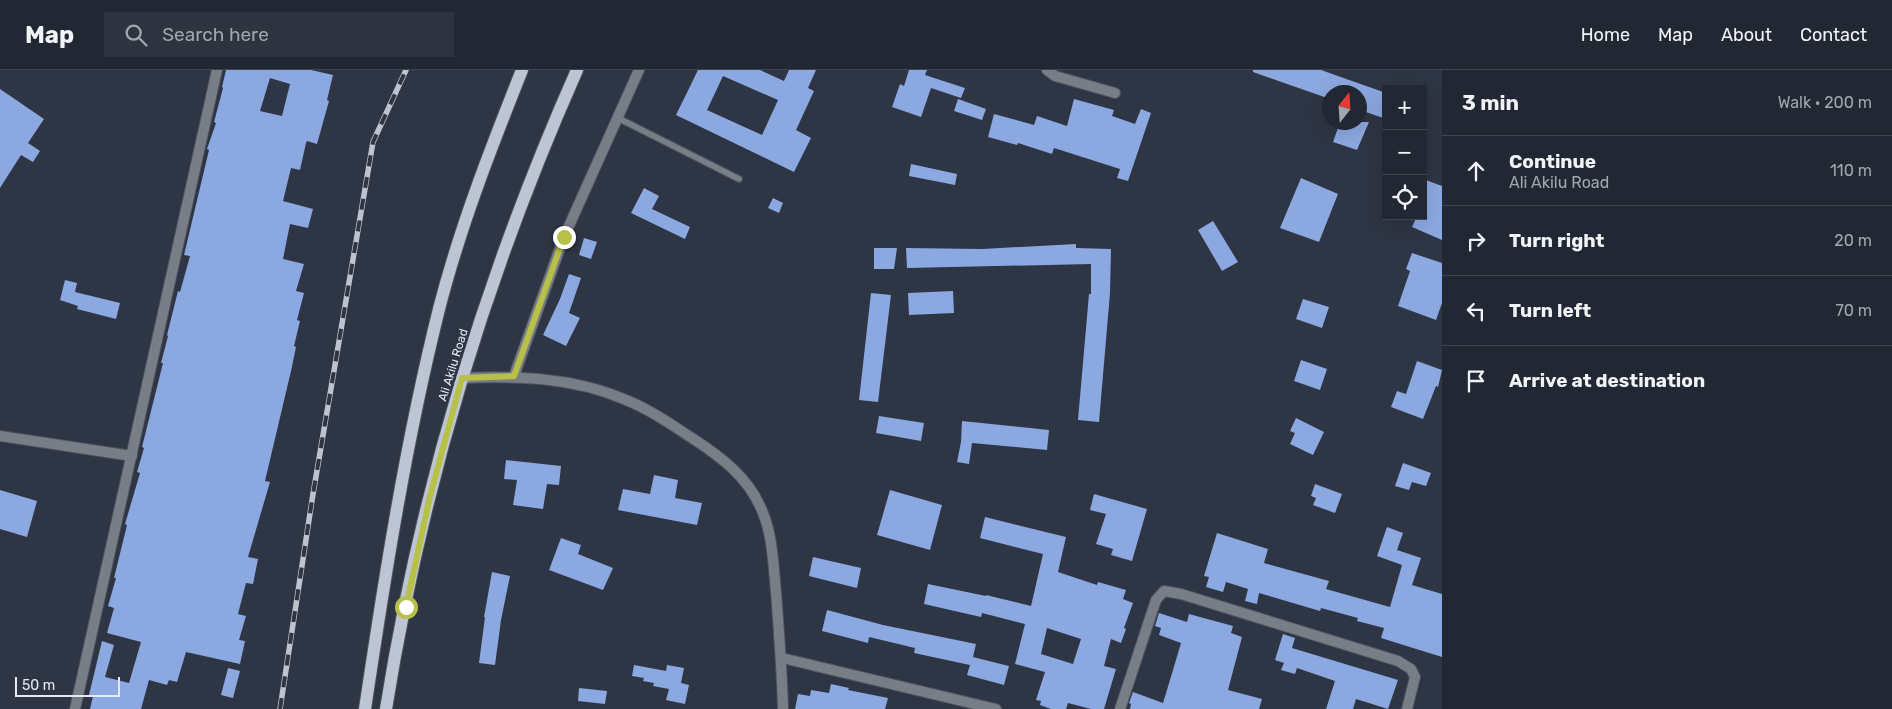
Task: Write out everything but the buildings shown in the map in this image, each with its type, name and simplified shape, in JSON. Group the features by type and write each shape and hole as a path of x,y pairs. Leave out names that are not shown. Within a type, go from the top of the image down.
{"main road":[{"name":"Ali Akilu Road","path":"365,709 391,535 415,413 440,307 466,218 488,155 522,70"},
{"name":"Ali Akilu Road","path":"386,709 430,496 462,378 497,273 546,141 577,70"}],"street":[{"path":"75,709 217,70"},
{"path":"514,376 564,237 639,70"},
{"path":"1047,70 1055,76 1115,93"},
{"path":"462,378 514,376 555,381 593,388 626,399 658,415 716,454 748,484 760,506 770,536 782,658 783,709"},
{"path":"0,436 132,456"},
{"path":"1120,709 1156,600 1164,591 1181,594 1398,661 1411,669 1415,677 1407,709"},
{"path":"782,658 996,709"}],"lane":[{"path":"618,118 739,179"}],"railway":[{"path":"280,709 313,494 373,142 406,70"}],"route":[{"path":"406,607 430,496 462,378 514,376 564,237"}]}
